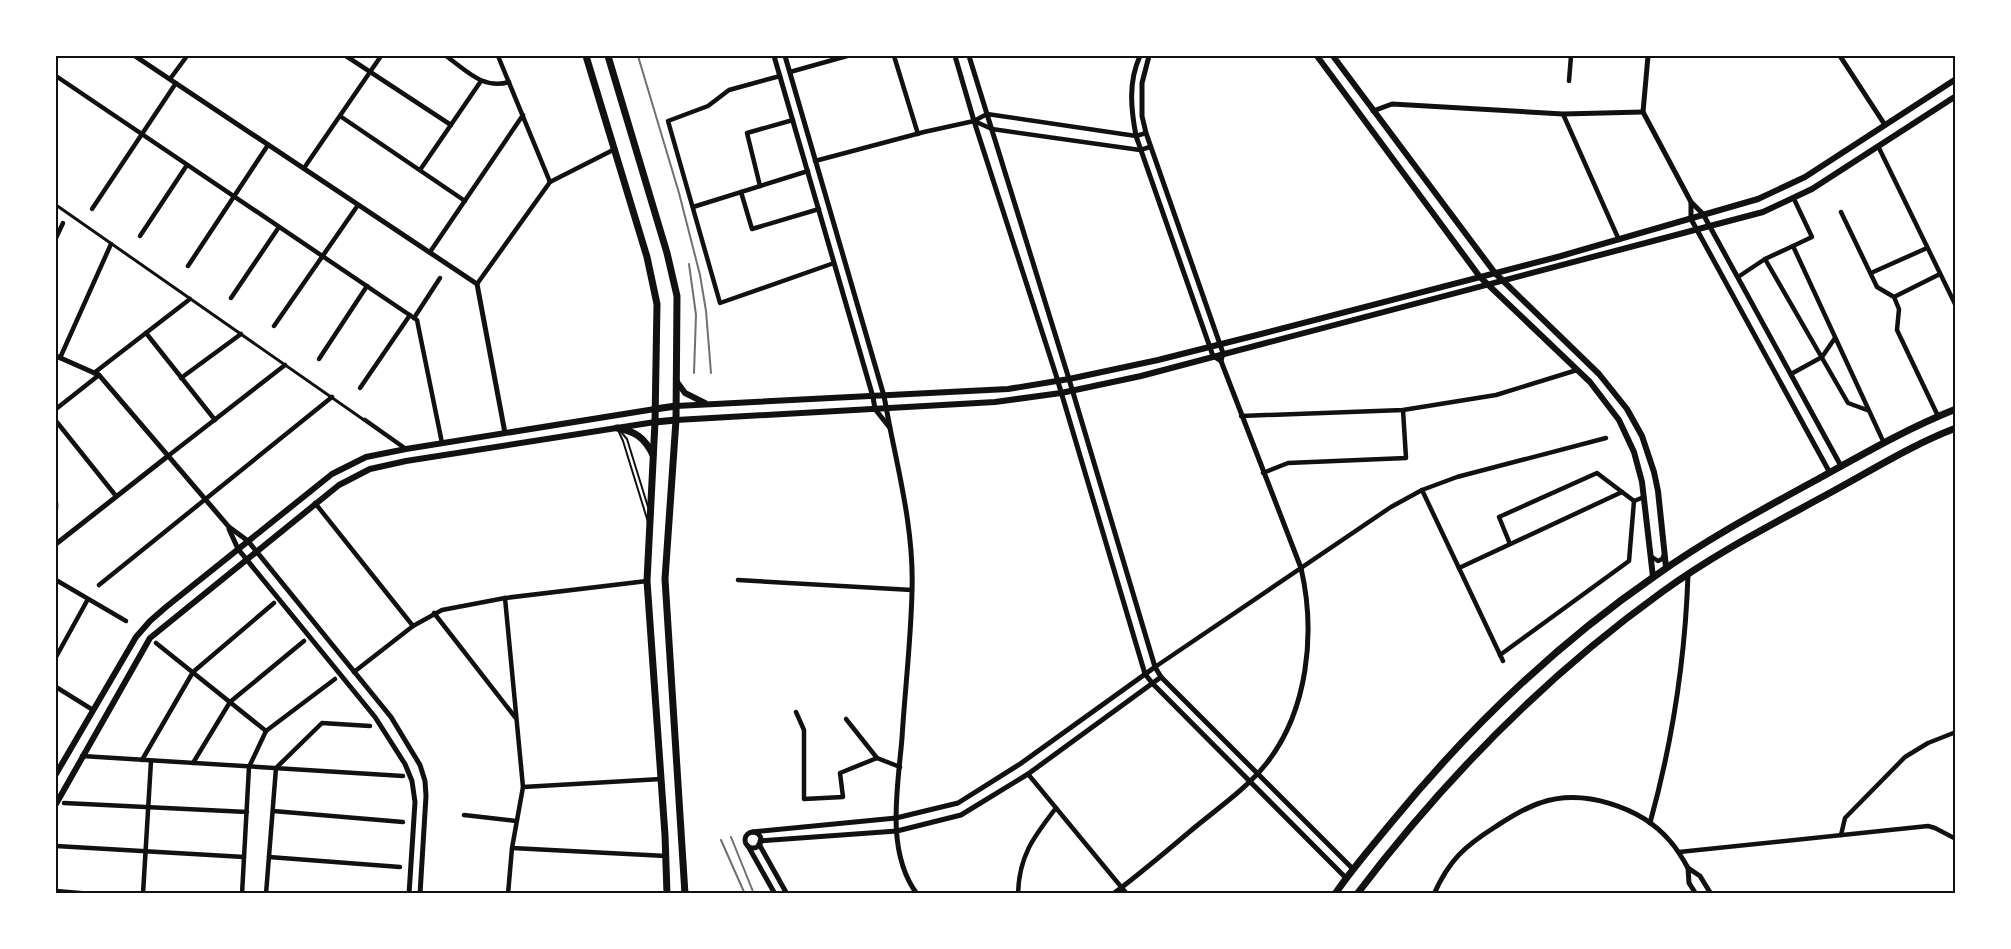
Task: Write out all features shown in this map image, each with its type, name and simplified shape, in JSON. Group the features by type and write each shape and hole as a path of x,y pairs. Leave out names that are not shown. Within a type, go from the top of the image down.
{"main road":[{"path":"586,56 616,149 656,294 655,422 648,580 667,894"},
{"path":"608,56 673,276 677,307 676,420 665,579 685,894"},
{"path":"1317,56 1480,277 1606,401 1626,433 1640,469 1653,577"},
{"path":"1333,56 1495,273 1599,374 1633,418 1657,482 1666,567"},
{"path":"56,774 141,630 166,607 324,480 349,464 366,457 676,406 988,391 1069,379 1158,360 1620,240 1758,199 1785,188 1956,79"},
{"path":"56,804 150,638 315,503 339,485 370,469 406,461 655,422 986,403 1072,391 1763,212 1794,199 1956,96"},
{"path":"1364,118 1373,111"},
{"path":"1885,125 1893,137"},
{"path":"677,382 685,393 708,404"},
{"path":"1335,894 1418,790 1472,731 1521,683 1578,634 1666,567 1736,524 1884,443 1956,409"},
{"path":"617,428 639,435 646,442 653,457"},
{"path":"1356,894 1431,802 1485,743 1533,696 1588,649 1688,575 1744,539 1893,458 1956,428"}],"street":[{"path":"135,56 477,284 505,433"},
{"path":"92,209 142,134 187,56"},
{"path":"346,56 451,125"},
{"path":"304,168 381,56"},
{"path":"446,56 481,81 493,85 509,82"},
{"path":"498,56 550,182"},
{"path":"774,56 875,410 890,428"},
{"path":"785,56 884,396 908,523 912,590 896,819 904,871 917,894"},
{"path":"790,72 847,56"},
{"path":"894,56 918,134"},
{"path":"955,56 1061,393 1145,674 1346,878"},
{"path":"969,56 1155,668 1161,677 1353,869"},
{"path":"1140,56 1131,86 1136,136 1209,347 1213,356 1221,361"},
{"path":"1113,894 1250,782 1282,740 1295,711 1302,684 1308,618 1301,568 1221,361 1223,353 1146,133 1141,105 1144,69 1149,56"},
{"path":"1569,81 1571,56"},
{"path":"1648,56 1643,112 1691,202 1703,214 1710,226 1841,466"},
{"path":"1840,56 1885,125"},
{"path":"56,76 412,316 419,324 442,443"},
{"path":"780,76 729,90 708,106 668,121 720,303 834,263"},
{"path":"420,170 481,81"},
{"path":"1373,111 1392,104 1563,114 1643,112"},
{"path":"806,164 974,121 987,114 1136,136 1146,133"},
{"path":"1563,114 1620,240"},
{"path":"430,252 523,115"},
{"path":"340,116 465,201"},
{"path":"760,186 747,133 793,120"},
{"path":"974,121 992,129 1140,150 1150,147"},
{"path":"188,266 268,144"},
{"path":"1878,146 1956,306"},
{"path":"477,284 550,182 616,149"},
{"path":"140,236 187,165"},
{"path":"693,207 808,171"},
{"path":"741,192 752,229 819,209"},
{"path":"1737,277 1765,259 1812,237 1794,199"},
{"path":"1691,202 1691,219 1830,473"},
{"path":"274,326 358,205"},
{"path":"56,206 406,449"},
{"path":"1841,212 1877,287 1894,297 1899,309 1897,330 1938,416"},
{"path":"56,238 63,223"},
{"path":"231,298 279,227"},
{"path":"111,244 58,357 96,374 229,527 248,541 391,717 414,754 424,776 426,796 420,894"},
{"path":"1793,246 1884,443"},
{"path":"1871,273 1927,248"},
{"path":"1765,259 1848,403 1868,410"},
{"path":"1894,297 1940,274"},
{"path":"360,388 440,278"},
{"path":"319,359 367,286"},
{"path":"56,409 190,299"},
{"path":"146,333 215,420"},
{"path":"182,378 241,334"},
{"path":"1791,374 1822,357 1835,338"},
{"path":"56,544 285,365"},
{"path":"1241,416 1403,410 1496,395 1577,370"},
{"path":"99,585 332,398"},
{"path":"1263,473 1288,463 1406,458 1403,410"},
{"path":"56,421 117,496"},
{"path":"775,894 745,838 752,832 896,819 950,805 975,794 1145,674 1391,507 1422,490 1457,477 1606,438"},
{"path":"1510,544 1499,517 1597,473 1634,501"},
{"path":"1422,490 1501,658 1629,561 1634,501"},
{"path":"1458,568 1622,492"},
{"path":"1634,501 1644,497"},
{"path":"56,503 56,509"},
{"path":"315,503 413,626"},
{"path":"229,527 238,549 375,717 408,770 415,801 409,894"},
{"path":"1651,554 1653,559 1658,561 1665,553"},
{"path":"1650,823 1664,772 1680,688 1688,575"},
{"path":"56,580 126,621"},
{"path":"354,672 413,626 434,613 448,608 505,598 648,580"},
{"path":"738,580 912,590"},
{"path":"505,598 523,787 512,848 508,894"},
{"path":"56,657 88,599"},
{"path":"142,760 193,672 274,603"},
{"path":"434,613 517,719"},
{"path":"193,763 230,702 304,641"},
{"path":"156,643 266,730"},
{"path":"748,846 897,831 961,815 1028,774 1161,677"},
{"path":"242,894 249,767 266,730 335,679"},
{"path":"56,687 93,710"},
{"path":"796,712 804,730 804,800 843,797 840,773 877,758"},
{"path":"846,720 877,758 900,767"},
{"path":"266,894 276,768 322,723 370,726"},
{"path":"1840,835 1845,818 1905,757 1928,743 1956,732"},
{"path":"82,756 403,776"},
{"path":"143,894 151,761"},
{"path":"1028,774 1127,894"},
{"path":"523,787 661,779"},
{"path":"1434,894 1442,875 1461,852 1497,826 1539,803 1571,798 1597,800 1617,806 1650,823 1679,852 1688,868 1689,883 1696,894"},
{"path":"64,803 247,812"},
{"path":"1018,894 1021,871 1030,843 1056,808"},
{"path":"273,811 403,822"},
{"path":"464,815 516,821"},
{"path":"1679,852 1928,826 1956,839"},
{"path":"752,832 758,834 760,843 787,894"},
{"path":"56,846 244,857"},
{"path":"512,848 666,856"},
{"path":"269,857 400,867"},
{"path":"1688,868 1700,876 1711,894"},
{"path":"56,891 92,894"}],"lane":[{"path":"617,428 627,439 651,516"},
{"path":"617,428 650,530"}],"railway":[{"path":"638,56 679,193 700,275 706,311 711,373"},
{"path":"689,264 696,315 694,373"},
{"path":"731,837 754,894"},
{"path":"721,840 744,892"}]}
